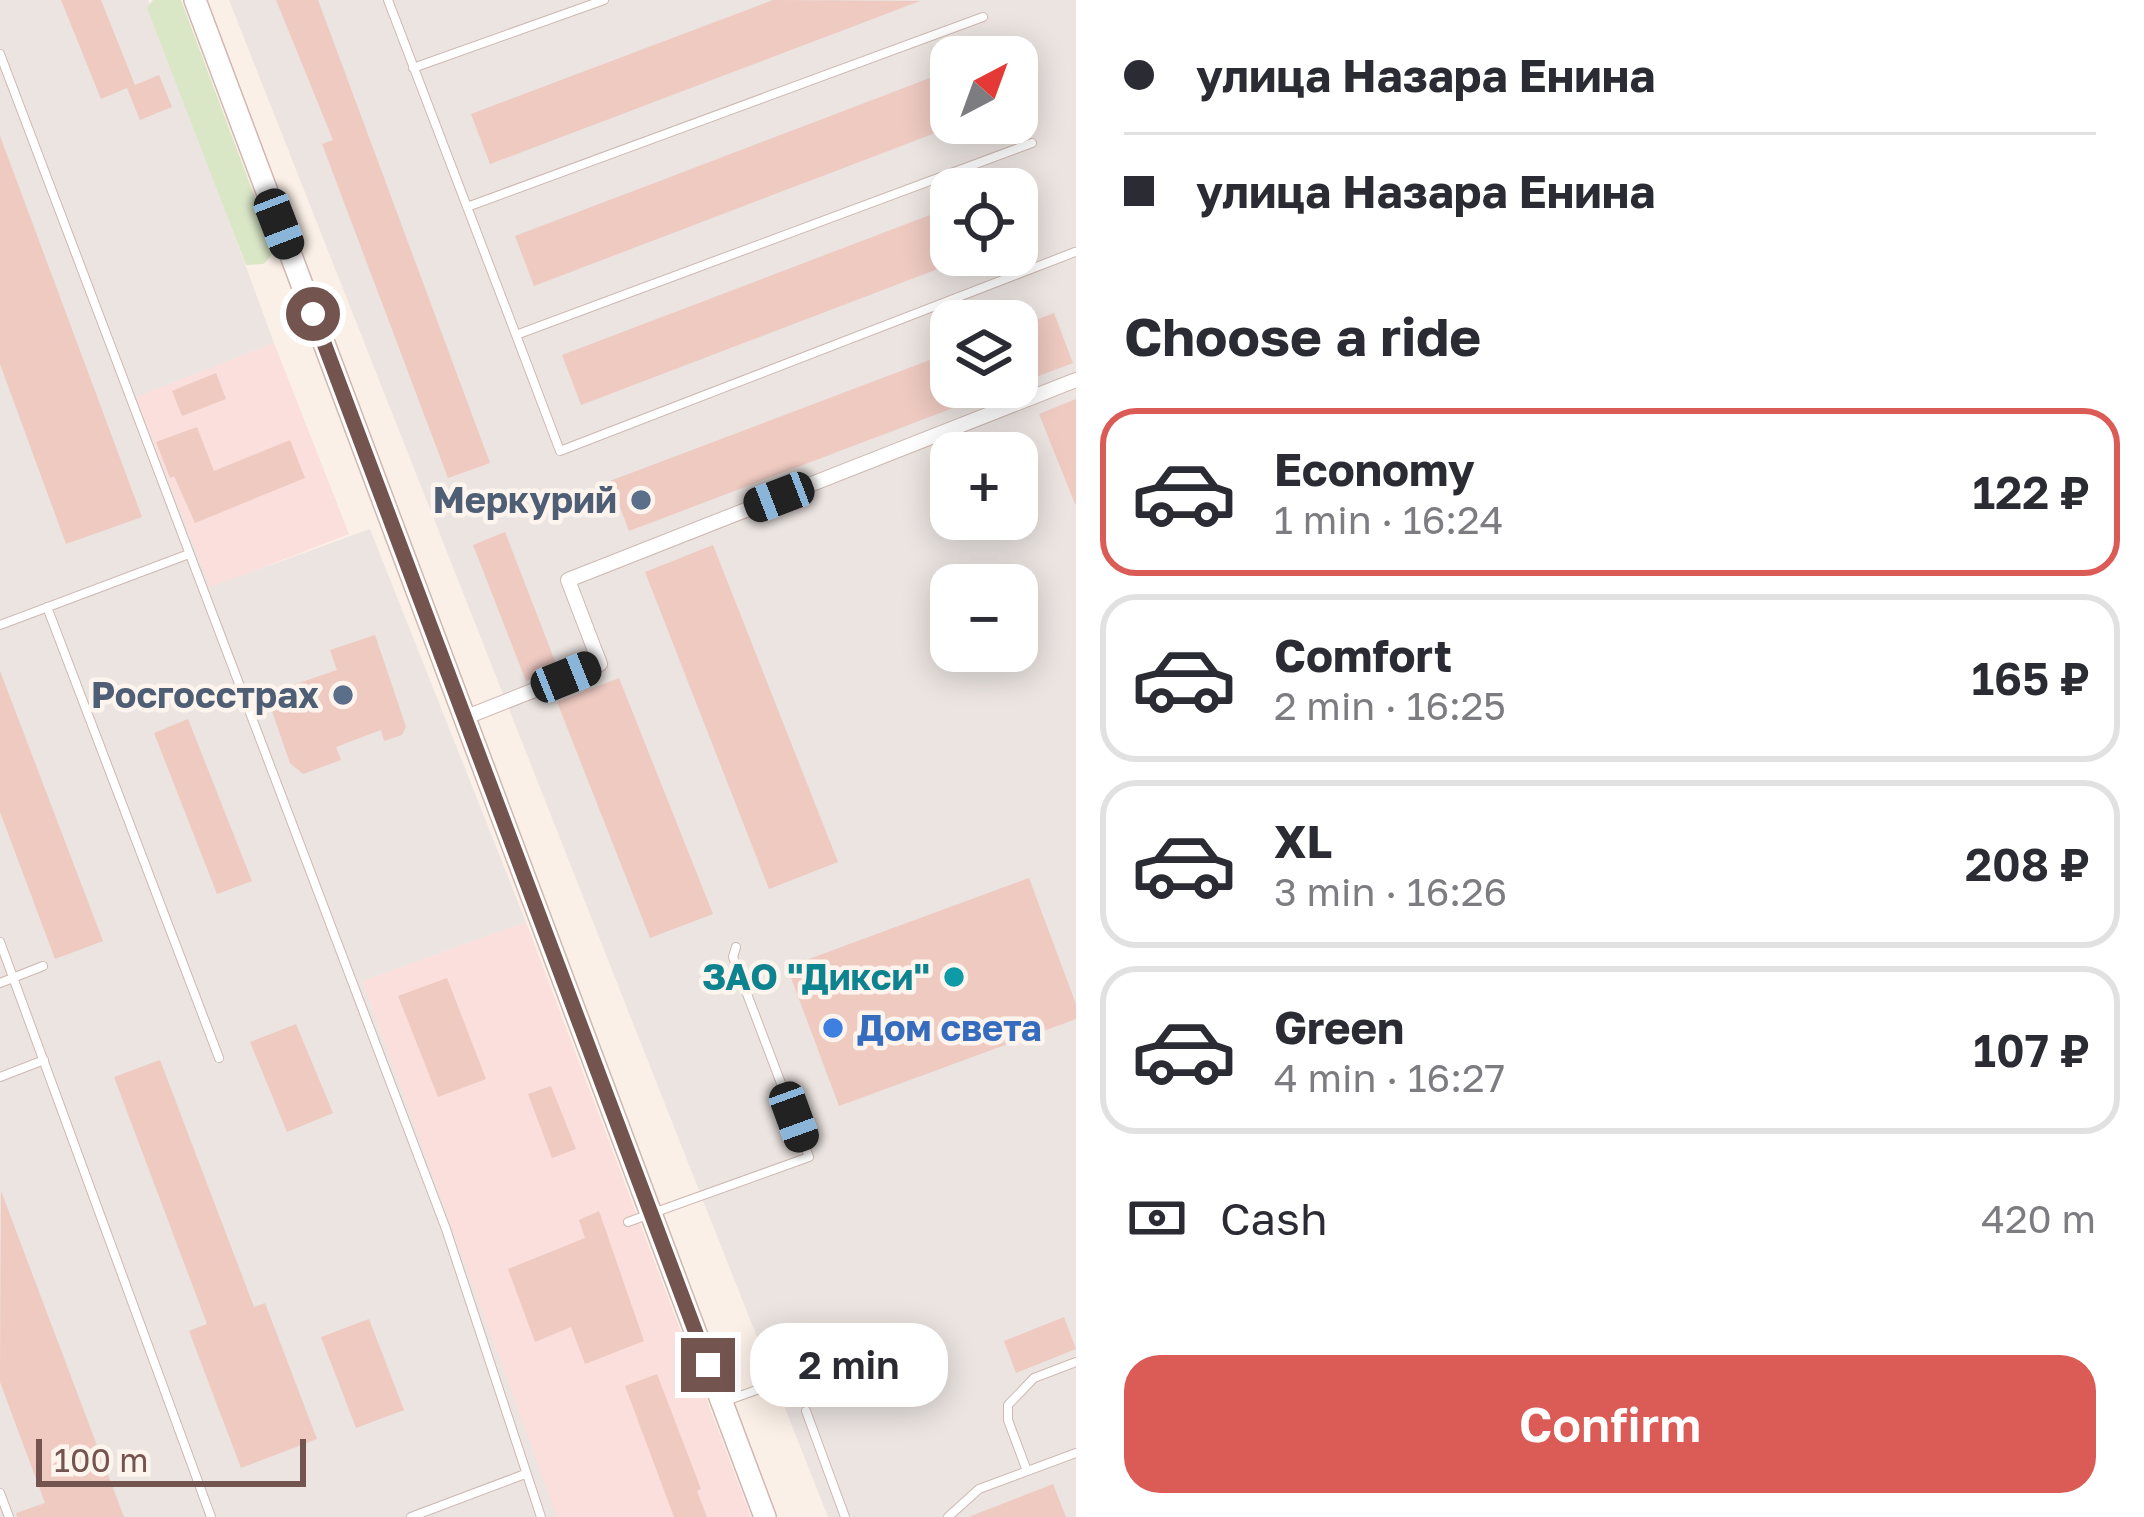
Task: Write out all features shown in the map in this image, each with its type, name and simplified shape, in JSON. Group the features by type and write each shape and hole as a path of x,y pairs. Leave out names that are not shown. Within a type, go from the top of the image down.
{"main road":[{"path":"195,0 765,1517"}],"street":[{"path":"464,718 600,664 568,580 1076,380"}],"lane":[{"path":"388,0 560,452 1075,252"},
{"path":"413,68 604,0"},
{"path":"467,207 983,16"},
{"path":"0,54 446,1229 541,1517"},
{"path":"516,335 1027,144"},
{"path":"0,625 190,554"},
{"path":"47,608 219,1058"},
{"path":"0,942 212,1517"},
{"path":"628,1222 809,1157 733,957 736,947"},
{"path":"0,983 44,966"},
{"path":"0,1077 44,1060"},
{"path":"1028,1471 1008,1420 1008,1405 1034,1378 1076,1362"},
{"path":"722,1402 765,1387"},
{"path":"806,1411 845,1517"},
{"path":"948,1517 980,1489 1076,1453"},
{"path":"411,1517 525,1474"},
{"path":"0,1492 9,1517"}],"shaded area":[{"path":"0,0 148,0 274,343 136,397 210,587 370,529 526,922 362,981 557,1517 0,1517"},
{"path":"229,0 1076,0 1076,1517 828,1517"},
{"path":"274,343 349,534 210,588 135,397"},
{"path":"526,922 751,1517 556,1517 362,981"}],"green space":[{"path":"153,0 181,0 275,251 264,264 246,265 147,8"}],"building":[{"path":"61,0 101,0 135,85 159,75 172,107 140,120 127,88 101,99"},
{"path":"276,0 318,0 490,463 448,478 322,144 333,140"},
{"path":"773,0 920,1 490,164 471,114"},
{"path":"930,78 930,135 534,286 515,236"},
{"path":"0,136 142,517 66,544 0,364"},
{"path":"930,215 930,272 581,405 562,355"},
{"path":"1054,313 1073,363 1038,376 1038,319"},
{"path":"930,360 930,408 953,408 629,531 610,481"},
{"path":"216,373 226,399 182,416 172,391"},
{"path":"1076,399 1076,504 1075,504 1039,414"},
{"path":"197,427 214,471 290,440 305,478 195,523 156,442"},
{"path":"505,532 558,669 526,681 473,545"},
{"path":"713,545 838,862 769,889 645,572"},
{"path":"375,635 406,727 402,735 384,741 381,730 336,747 341,760 303,774 290,763 266,694 337,670 330,650"},
{"path":"0,671 103,941 55,959 0,812"},
{"path":"619,678 713,914 650,938 557,702"},
{"path":"188,719 252,881 217,894 154,733"},
{"name":"ЗАО \"Дикси\"","path":"1029,878 1076,1004 1076,1019 839,1106 787,967"},
{"path":"447,978 486,1079 438,1097 398,996"},
{"path":"296,1024 333,1113 287,1132 250,1042"},
{"path":"160,1060 254,1307 265,1303 317,1439 241,1468 189,1331 207,1324 114,1077"},
{"path":"551,1086 576,1149 552,1158 528,1094"},
{"path":"1,1191 124,1517 17,1517 16,1513 45,1503 0,1382"},
{"path":"599,1211 644,1341 585,1364 571,1327 535,1342 508,1269 585,1238 579,1220"},
{"path":"1064,1317 1076,1349 1016,1373 1004,1341"},
{"path":"369,1319 404,1410 356,1428 321,1337"},
{"path":"657,1374 707,1517 674,1517 625,1386"},
{"path":"1053,1484 1066,1517 971,1517 971,1516"}],"place":[{"name":"Меркурий","path":"641,500"},
{"name":"Росгосстрах","path":"343,695"},
{"name":"ЗАО \"Дикси\"","path":"954,977"},
{"name":"Дом света","path":"833,1028"}],"route":[{"path":"313,314 708,1365"}]}
